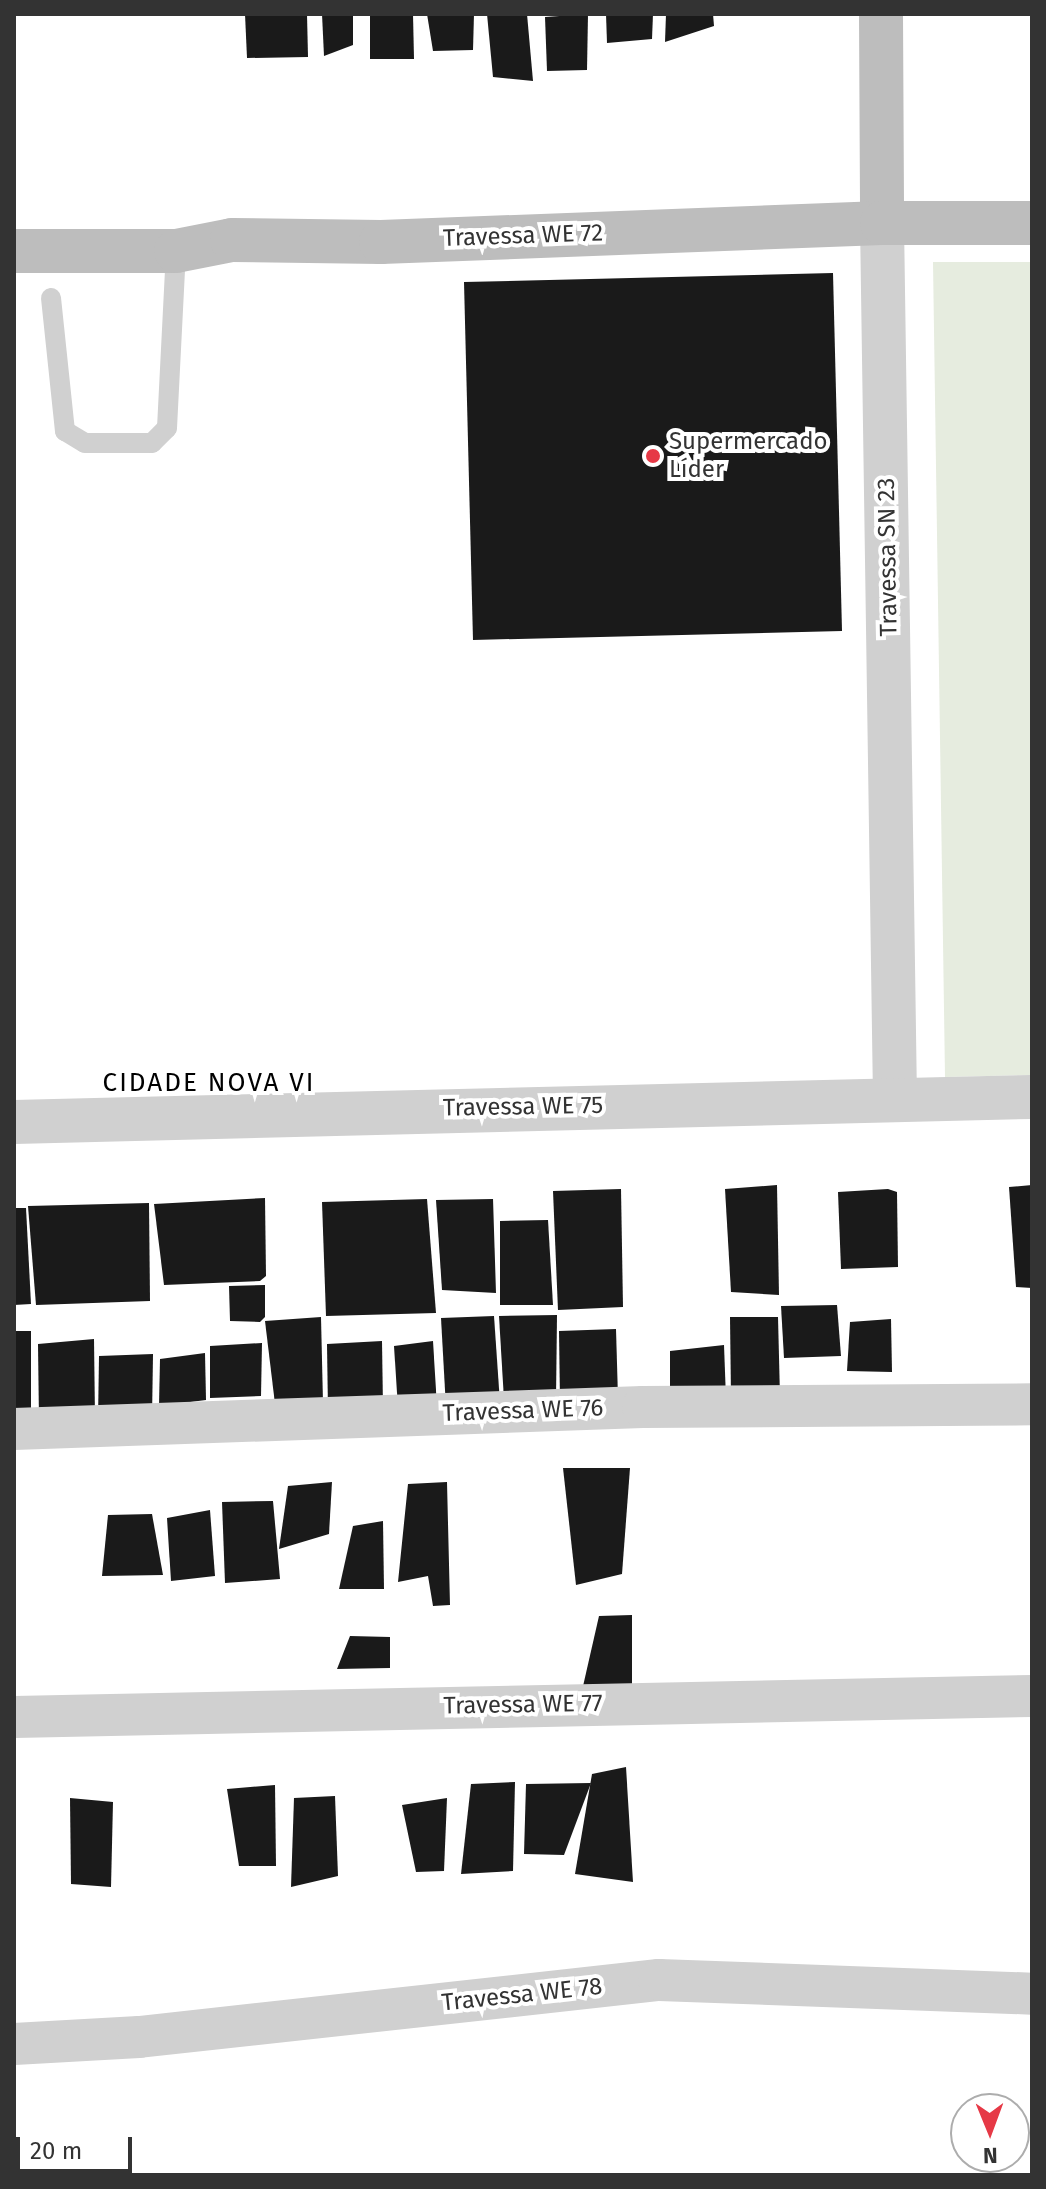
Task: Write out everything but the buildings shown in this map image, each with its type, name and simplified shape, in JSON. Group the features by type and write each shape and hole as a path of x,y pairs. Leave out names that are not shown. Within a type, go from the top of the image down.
{"main road":[{"name":"Travessa SN 23","path":"881,14 882,223"},
{"name":"Travessa WE 72","path":"14,251 176,251 232,240 381,242 882,223 1032,223"}],"street":[{"name":"Travessa SN 23","path":"882,223 895,1100"},
{"name":"Travessa WE 75","path":"14,1122 1032,1097"},
{"name":"Travessa WE 76","path":"14,1429 643,1407 1032,1404"},
{"name":"Travessa WE 77","path":"14,1717 1032,1696"},
{"name":"Travessa WE 78","path":"14,2044 139,2037 659,1980 1032,1994"}],"lane":[{"path":"51,298 65,431 85,443 152,443 167,428 176,251"}],"shaded area":[{"path":"933,262 1032,262 1032,1075 945,1077"}],"place":[{"name":"Supermercado Líder","path":"653,456"}],"district":[{"name":"CIDADE NOVA VI","path":"209,1083"}]}
